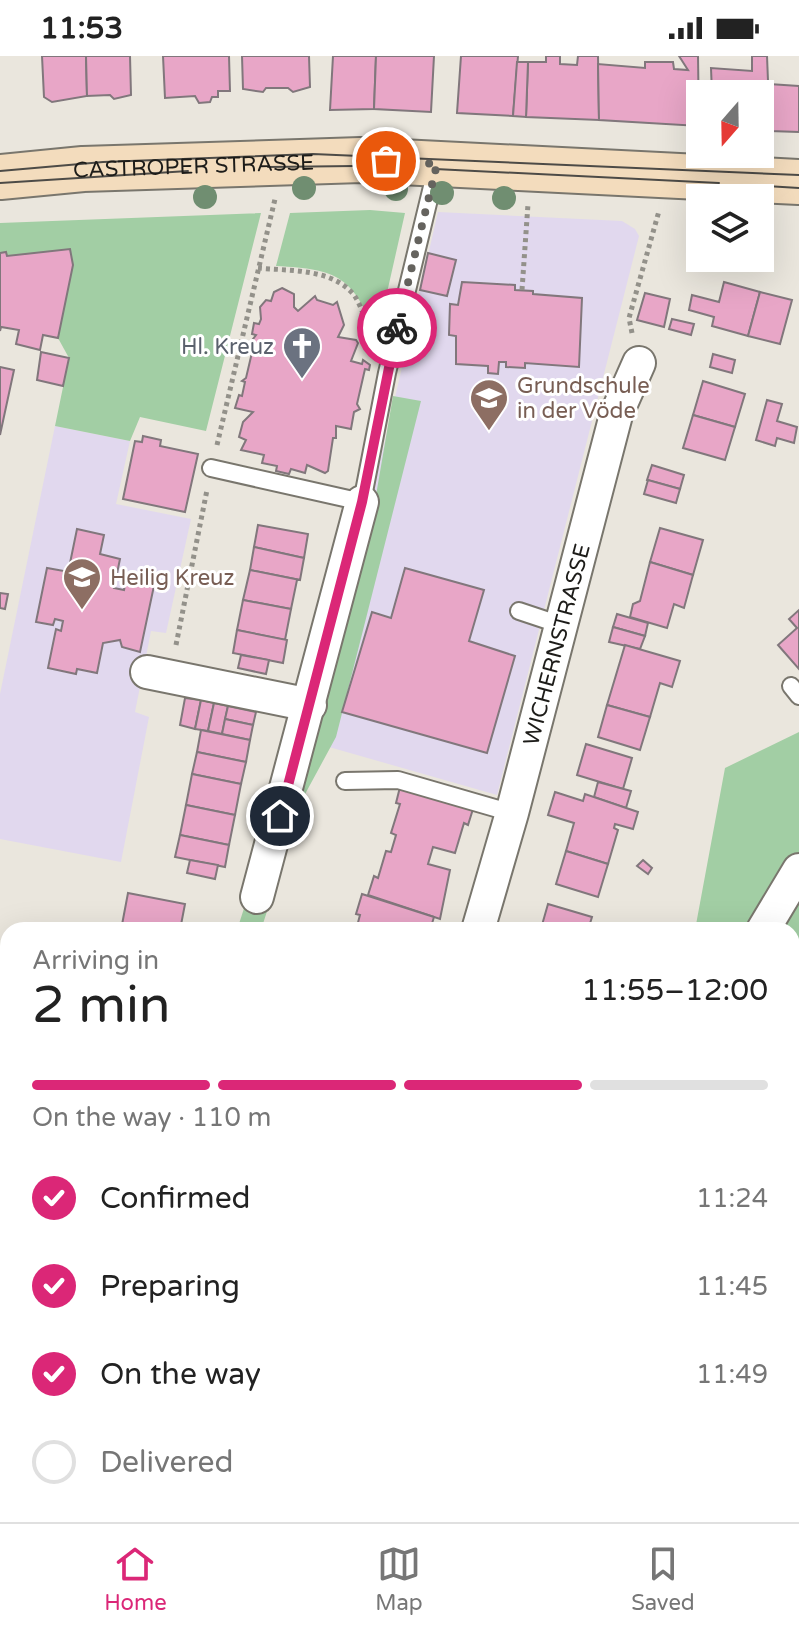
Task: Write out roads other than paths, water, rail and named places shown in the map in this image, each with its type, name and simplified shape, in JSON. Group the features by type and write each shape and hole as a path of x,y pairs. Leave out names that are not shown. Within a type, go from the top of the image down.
{"main road":[{"name":"CASTROPER STRASSE","path":"0,177 83,169 287,161 437,164 799,182"}],"street":[{"name":"WICHERNSTRASSE","path":"480,922 512,813 616,415 639,363"},
{"path":"257,897 362,502"},
{"path":"158,674 310,705"},
{"path":"768,922 799,870"}],"lane":[{"path":"211,468 362,502 387,373 437,164"},
{"path":"519,611 561,625"},
{"path":"345,781 398,780 512,813"}],"tram line":[{"path":"0,171 103,162 313,154 799,175"},
{"path":"268,167 355,166"},
{"path":"435,169 719,183"},
{"path":"0,183 188,171"},
{"path":"774,187 799,188"}],"place":[{"name":"Hl. Kreuz","path":"302,380"},
{"name":"Grundschule in der Vöde","path":"489,432"},
{"name":"Heilig Kreuz","path":"82,611"}]}
